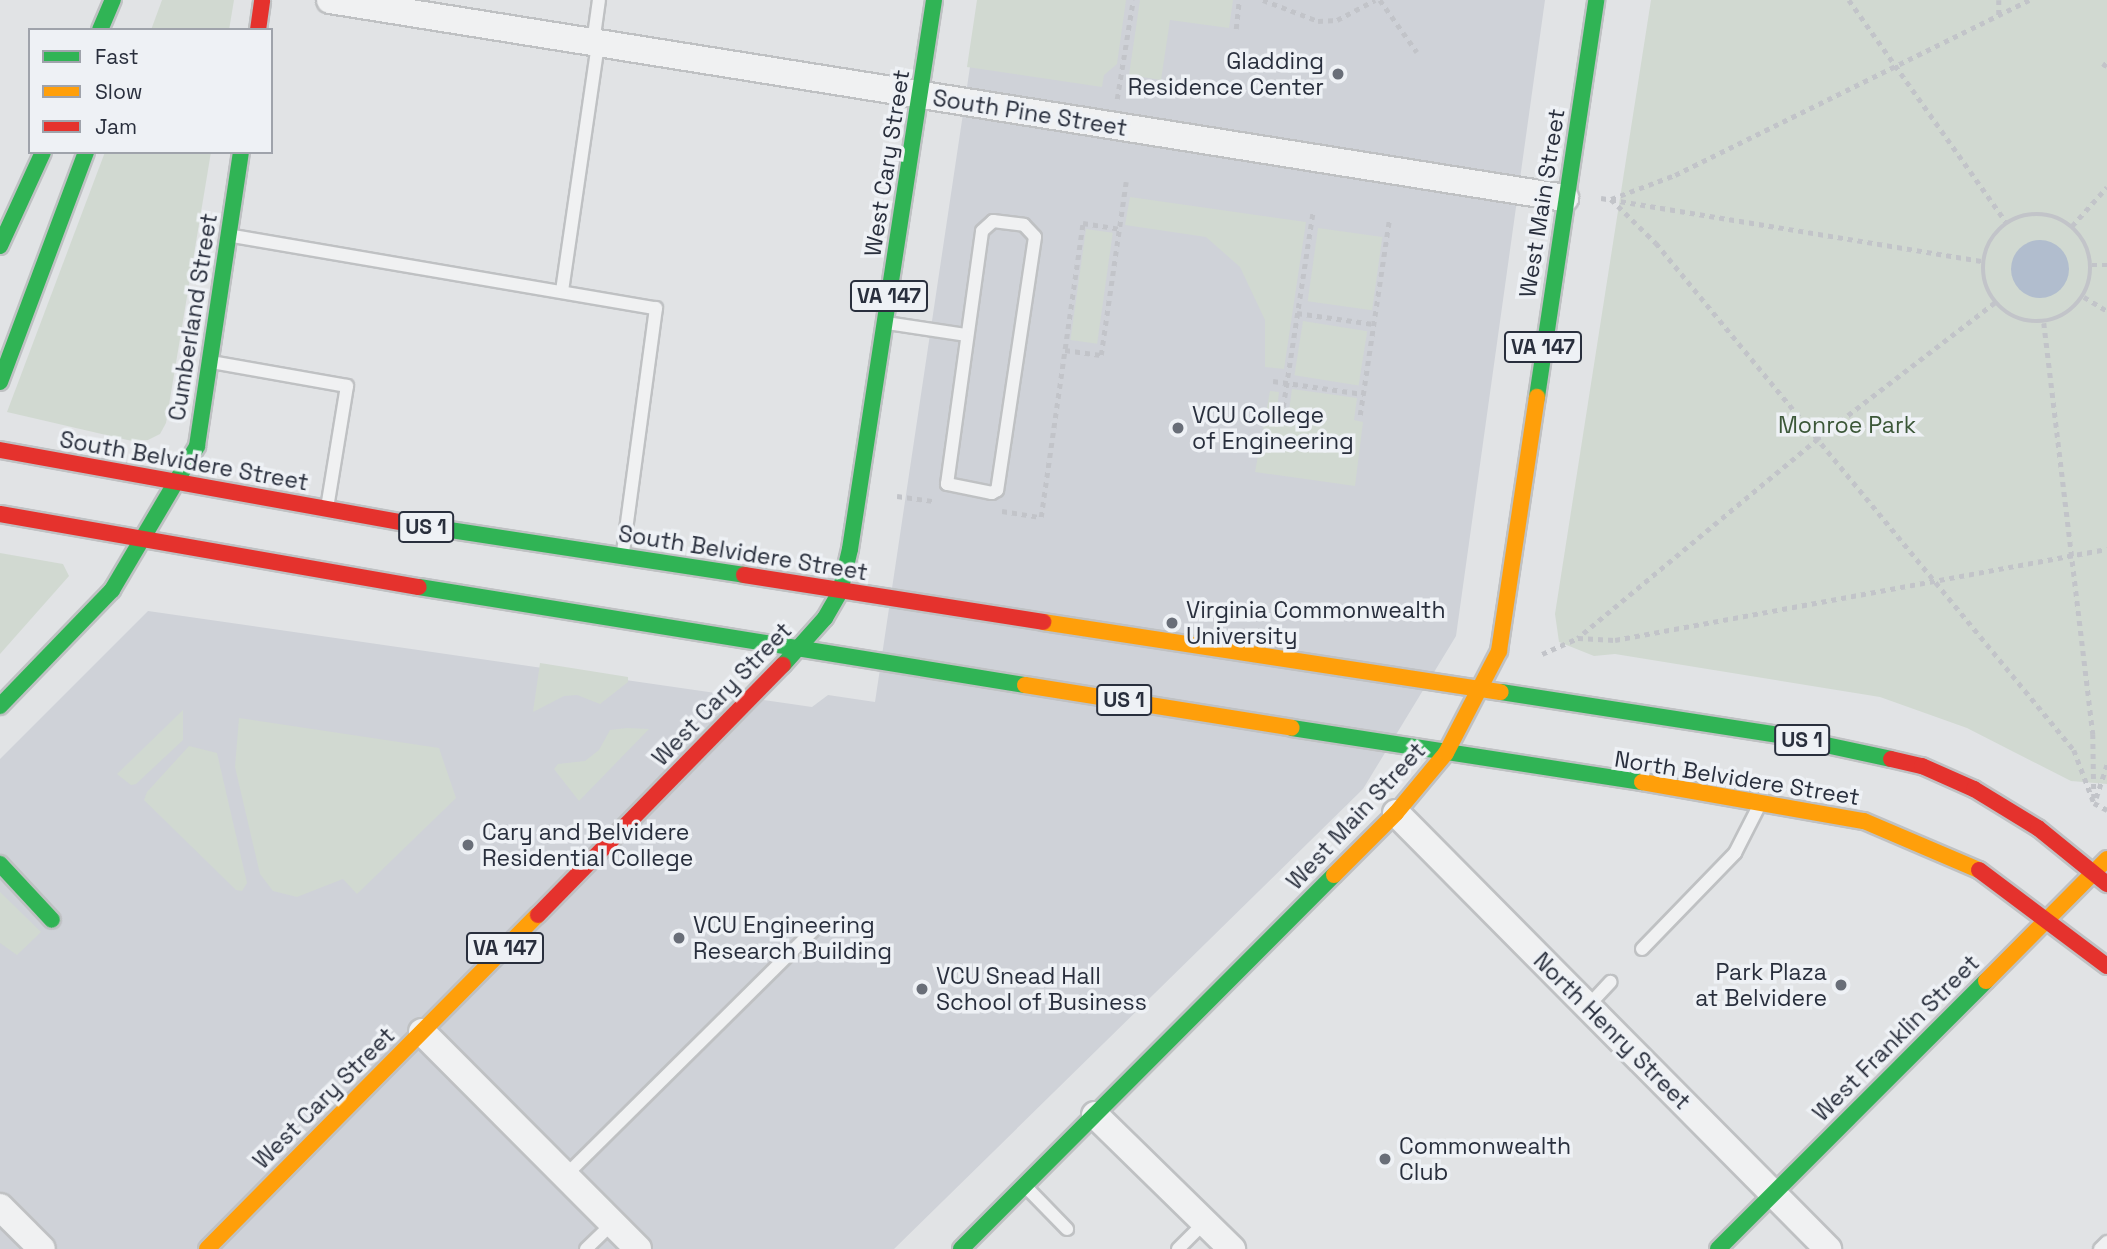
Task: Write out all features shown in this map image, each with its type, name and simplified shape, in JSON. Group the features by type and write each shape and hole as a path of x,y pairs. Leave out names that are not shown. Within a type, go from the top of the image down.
{"main road":[{"path":"101,28 113,0"},
{"path":"110,28 113,0"},
{"path":"258,28 262,0"},
{"name":"West Cary Street","path":"207,1249 802,647 840,592 934,0"},
{"name":"West Main Street","path":"961,1249 1396,813 1446,753 1481,690 1499,651 1596,0"},
{"path":"0,246 42,154"},
{"path":"0,382 85,154"},
{"name":"Cumberland Street","path":"0,706 111,590 197,446 241,154"},
{"name":"South Belvidere Street","path":"7,452 326,511 1481,690"},
{"name":"US 1","path":"0,514 141,541 1446,753"},
{"name":"North Belvidere Street","path":"1481,690 1784,736 1922,766 1974,789 2038,828 2107,884"},
{"name":"North Belvidere Street","path":"1446,753 1762,800 1864,821 1945,852 1995,879 2049,918 2107,966"},
{"name":"West Franklin Street","path":"1718,1249 2107,859"},
{"path":"0,864 52,920"}],"street":[{"name":"South Pine Street","path":"330,0 1565,198"},
{"name":"North Henry Street","path":"1396,813 1828,1249"},
{"path":"422,1032 638,1249"},
{"path":"1095,1115 1232,1249"},
{"path":"0,1207 42,1249"}],"lane":[{"path":"562,291 599,0"},
{"path":"993,221 1024,225 1035,237 997,490 992,493 947,484 967,335 982,231 993,221"},
{"path":"229,235 656,308 622,558"},
{"path":"884,322 967,335"},
{"path":"211,362 347,386 326,511"},
{"path":"1642,949 1735,853 1762,800"},
{"path":"565,1176 813,931"},
{"path":"1588,1006 1610,982"},
{"path":"1024,1186 1067,1228"},
{"path":"1178,1249 1205,1222"},
{"path":"586,1249 612,1223"},
{"path":"2100,1249 2107,1242"}],"path":[{"path":"1117,104 1133,0"},
{"path":"1236,29 1239,0"},
{"path":"1263,0 1318,21 1345,17 1377,0 1417,52"},
{"path":"1849,0 2007,223"},
{"path":"1999,0 1999,15"},
{"path":"1611,199 1675,174 2029,0"},
{"path":"2103,67 2107,61"},
{"path":"1119,229 1083,223 1065,350 1101,355 1126,182"},
{"path":"2072,226 2107,187"},
{"path":"1611,199 1983,261"},
{"path":"1611,199 1656,243 2074,750 2094,803 2107,810"},
{"path":"1283,407 1312,210"},
{"path":"2040,214 2072,226 2082,237 2092,265 2084,296 2074,309 2044,323 2025,322 1995,303 1983,276 1983,261 1995,233 2007,223 2040,214"},
{"path":"1360,415 1389,221"},
{"path":"2092,265 2107,265"},
{"path":"2084,296 2107,311"},
{"path":"1542,654 1578,638 1818,439 1995,303"},
{"path":"1297,313 1373,324"},
{"path":"2044,323 2093,734 2094,803"},
{"path":"1273,381 1363,394"},
{"path":"1578,638 1615,639 2107,549"},
{"path":"2094,803 2107,765"}],"shaded area":[{"name":"Virginia Commonwealth University","path":"980,0 1545,0 1456,636 1363,789 894,1249 0,1249 0,759 148,611 812,707 828,695 875,702"}],"green space":[{"path":"162,0 234,0 229,28 152,28"},
{"path":"977,0 1126,0 1117,64 1104,75 1102,87 967,67"},
{"path":"1140,0 1233,0 1229,28 1170,20 1161,80 1129,75"},
{"name":"Monroe Park","path":"1651,0 2107,0 2107,784 2071,781 1967,728 1880,697 1615,654 1594,656 1559,642 1555,614"},
{"path":"104,154 211,154 166,423 160,434 148,440 132,441 7,412"},
{"path":"1130,197 1306,222 1284,369 1265,367 1265,320 1240,267 1206,237 1125,225"},
{"path":"1318,228 1382,237 1372,310 1308,301"},
{"path":"1086,229 1113,233 1097,344 1070,340"},
{"path":"1303,321 1367,331 1359,385 1294,375"},
{"path":"1292,389 1357,398 1354,420 1363,422 1355,486 1255,472 1270,391 1279,392 1277,409 1289,411"},
{"path":"0,553 63,564 69,576 0,654"},
{"path":"540,663 628,677 628,682 600,704 577,695 564,696 533,712"},
{"path":"183,710 183,740 136,784 131,785 117,774"},
{"path":"239,718 439,748 456,798 357,894 343,879 297,897 273,891 260,874 235,767"},
{"path":"649,729 579,801 554,769 558,764 585,761 599,750 610,730"},
{"path":"189,746 217,753 247,883 242,891 236,890 144,800 147,792"},
{"path":"0,892 41,932 17,955 0,943"}],"water":[{"path":"2040,240 2051,242 2064,253 2069,269 2067,280 2056,293 2040,298 2029,296 2016,285 2011,269 2013,258 2024,245"}],"traffic: fast":[{"path":"101,28 113,0"},
{"path":"783,665 825,618 840,592 850,549 934,0"},
{"path":"1537,397 1596,0"},
{"path":"0,246 42,154"},
{"path":"0,382 85,154"},
{"path":"0,706 112,590 197,446 241,154"},
{"path":"418,525 744,575"},
{"path":"419,587 1025,685"},
{"path":"1501,692 1784,736 1891,759"},
{"path":"1292,728 1642,782"},
{"path":"0,864 52,920"},
{"path":"961,1249 1334,875"},
{"path":"1718,1249 1986,981"}],"traffic: slow":[{"path":"1334,875 1396,813 1446,753 1499,651 1537,397"},
{"path":"1043,622 1501,692"},
{"path":"1025,685 1292,728"},
{"path":"1642,782 1864,821 1979,870"},
{"path":"1986,981 2107,859"},
{"path":"207,1249 538,915"}],"traffic: jam":[{"path":"258,28 262,0"},
{"path":"0,450 418,525"},
{"path":"0,514 419,587"},
{"path":"744,575 1043,622"},
{"path":"538,915 783,665"},
{"path":"1891,759 1922,766 1974,789 2038,828 2107,884"},
{"path":"1979,870 2107,966"}],"place":[{"name":"Gladding Residence Center","path":"1338,74"},
{"name":"VCU College of Engineering","path":"1178,428"},
{"name":"Virginia Commonwealth University","path":"1172,623"},
{"name":"Cary and Belvidere Residential College","path":"468,845"},
{"name":"VCU Engineering Research Building","path":"679,938"},
{"name":"Park Plaza at Belvidere","path":"1841,985"},
{"name":"VCU Snead Hall School of Business","path":"922,989"},
{"name":"Commonwealth Club","path":"1385,1159"}]}
